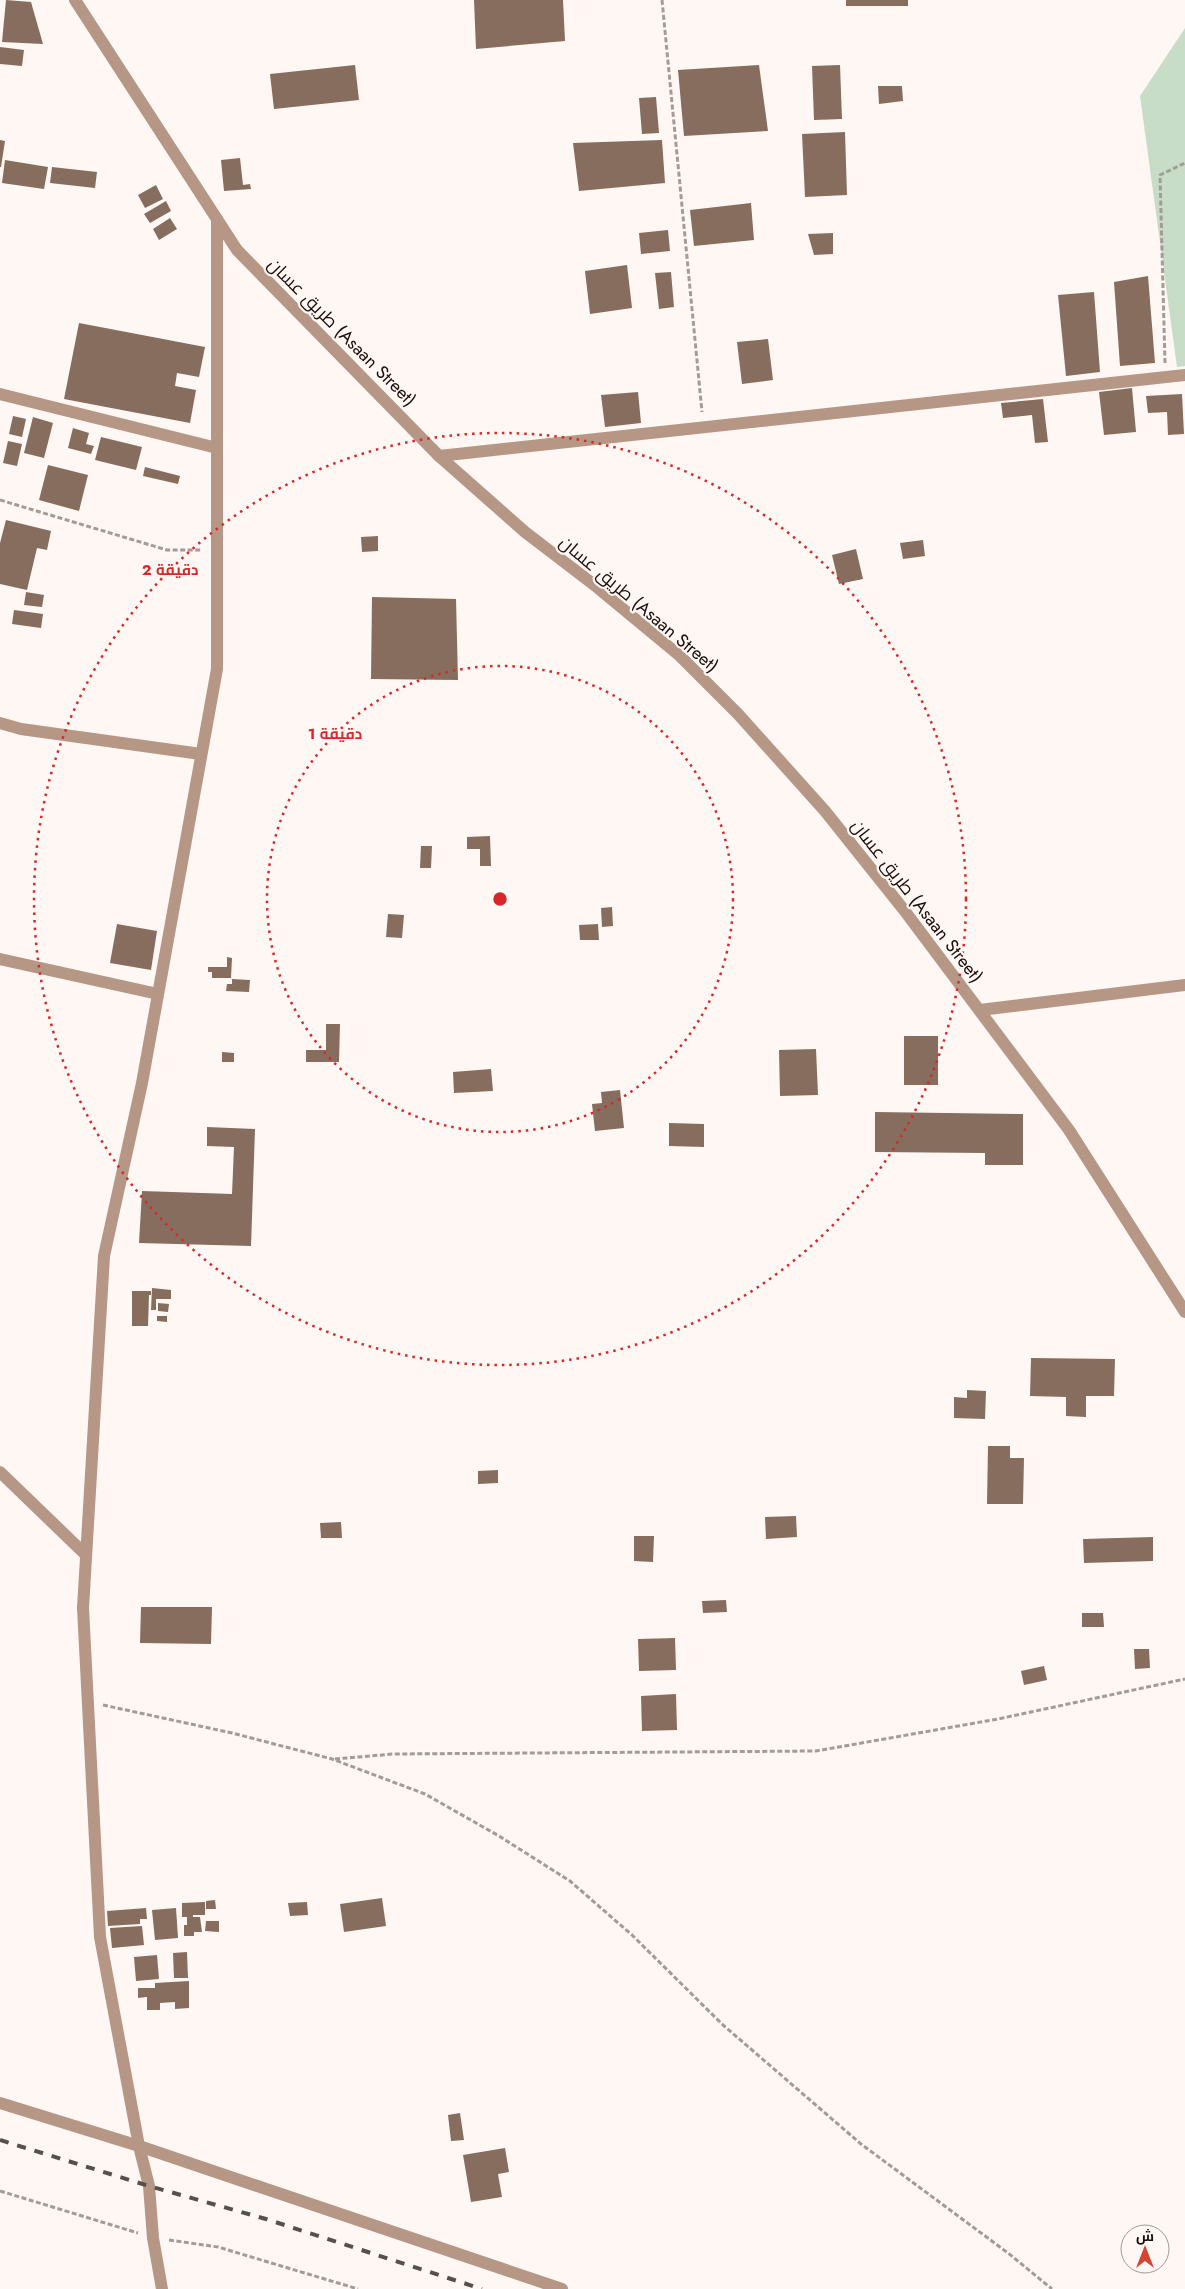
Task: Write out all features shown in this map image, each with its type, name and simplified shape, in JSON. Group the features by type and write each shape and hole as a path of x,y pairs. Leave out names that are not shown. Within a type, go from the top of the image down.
{"street":[{"name":"طريق عسان (Asaan Street)","path":"75,0 237,250 439,456 525,532 593,584 680,656 738,714 825,811 980,1010 1069,1130 1185,1312"},
{"path":"162,2289 153,2238 149,2186 139,2146 100,1937 83,1608 104,1256 142,1083 217,668 217,219"},
{"path":"439,456 703,426 1185,376"},
{"path":"0,394 217,448"},
{"path":"0,723 21,729 201,754"},
{"path":"0,959 158,994"},
{"path":"980,1010 1185,985"},
{"path":"0,1472 86,1555"},
{"path":"0,2103 139,2146 562,2289"}],"path":[{"path":"662,0 703,426"},
{"path":"1165,378 1160,175 1185,163"},
{"path":"0,500 167,550 217,550"},
{"path":"332,1759 393,1754 816,1751 998,1719 1185,1679"},
{"path":"88,1702 232,1733 332,1759 425,1794 499,1836 570,1881 632,1935 723,2025 861,2144 1008,2253 1052,2289"},
{"path":"0,2191 153,2238 218,2248 358,2289"}],"green space":[{"path":"1185,28 1185,366 1177,367 1140,96"}],"building":[{"path":"6,0 31,2 43,44 2,42"},
{"path":"474,0 563,0 565,41 476,49"},
{"path":"846,0 908,0 908,6 846,6"},
{"path":"0,47 24,50 22,66 0,64"},
{"path":"355,65 359,100 274,109 270,74"},
{"path":"759,65 768,131 684,136 678,70"},
{"path":"840,65 842,119 814,120 812,66"},
{"path":"878,86 902,86 903,101 879,104"},
{"path":"656,97 659,133 642,134 639,98"},
{"path":"845,132 847,195 805,197 802,134"},
{"path":"0,140 5,141 1,167 0,167"},
{"path":"662,140 665,183 579,191 573,143"},
{"path":"240,158 243,185 250,184 251,189 224,191 221,160"},
{"path":"5,160 48,167 44,189 2,183"},
{"path":"52,167 97,172 95,188 50,183"},
{"path":"156,185 163,199 145,208 138,195"},
{"path":"166,201 171,211 150,223 144,214"},
{"path":"751,203 754,240 694,246 690,210"},
{"path":"170,218 177,229 159,240 153,229"},
{"path":"668,230 670,251 641,254 639,233"},
{"path":"833,233 833,254 814,255 808,234"},
{"path":"627,265 632,308 590,314 585,271"},
{"path":"671,272 674,307 659,309 655,273"},
{"path":"1148,276 1155,363 1120,366 1114,282"},
{"path":"1094,292 1100,372 1066,376 1058,295"},
{"path":"79,323 205,347 199,377 177,373 175,386 196,390 190,423 64,399"},
{"path":"768,339 773,380 742,384 737,342"},
{"path":"1132,388 1136,432 1104,435 1099,392"},
{"path":"638,392 641,423 605,427 601,395"},
{"path":"1182,394 1184,434 1168,435 1167,412 1148,413 1146,396"},
{"path":"1043,399 1048,442 1035,443 1032,415 1003,418 1001,403"},
{"path":"13,416 26,419 22,437 9,434"},
{"path":"33,417 53,423 44,458 24,453"},
{"path":"73,428 89,433 86,444 94,446 91,454 68,448"},
{"path":"101,437 142,447 136,470 95,460"},
{"path":"8,441 22,444 17,466 3,463"},
{"path":"48,465 88,475 79,511 39,500"},
{"path":"145,467 180,476 178,484 143,476"},
{"path":"6,520 51,531 47,550 37,548 27,590 0,584 0,543"},
{"path":"378,536 378,551 362,552 361,537"},
{"path":"923,540 925,556 903,559 900,543"},
{"path":"856,549 863,579 839,584 832,555"},
{"path":"26,592 44,595 42,607 24,605"},
{"path":"372,597 456,599 458,680 371,679"},
{"path":"14,610 43,614 41,628 12,624"},
{"path":"490,836 491,866 480,866 480,849 467,849 467,837"},
{"path":"421,846 432,846 431,868 420,868"},
{"path":"612,907 613,926 602,927 601,908"},
{"path":"388,914 404,915 402,938 386,937"},
{"path":"117,924 157,931 151,970 110,963"},
{"path":"598,924 599,940 580,940 579,925"},
{"path":"227,957 232,958 231,978 212,978 212,972 208,972 208,967 227,967"},
{"path":"232,979 250,980 249,992 226,991 227,984 232,984"},
{"path":"326,1024 340,1024 339,1062 306,1062 306,1050 326,1050"},
{"path":"904,1036 938,1036 938,1085 904,1085"},
{"path":"816,1049 818,1095 780,1096 779,1050"},
{"path":"222,1052 234,1053 234,1062 222,1062"},
{"path":"491,1069 493,1091 454,1093 453,1072"},
{"path":"620,1090 624,1128 595,1131 592,1104 602,1103 601,1092"},
{"path":"875,1112 1023,1114 1023,1165 985,1165 985,1153 875,1152"},
{"path":"669,1123 704,1124 704,1147 669,1146"},
{"path":"207,1127 255,1129 251,1246 139,1243 142,1191 232,1194 234,1147 207,1146"},
{"path":"152,1288 171,1290 171,1299 156,1299 156,1310 151,1310"},
{"path":"132,1291 151,1291 151,1295 149,1295 148,1326 132,1326"},
{"path":"158,1303 169,1304 168,1312 158,1311"},
{"path":"157,1316 167,1316 167,1322 157,1321"},
{"path":"1031,1358 1115,1359 1114,1396 1086,1396 1086,1417 1066,1416 1066,1397 1030,1396"},
{"path":"967,1390 986,1391 985,1419 954,1418 954,1397 967,1398"},
{"path":"988,1446 1010,1446 1010,1458 1024,1458 1023,1504 987,1504"},
{"path":"498,1470 498,1483 478,1484 478,1471"},
{"path":"796,1516 797,1537 766,1539 765,1517"},
{"path":"341,1522 342,1538 321,1538 320,1523"},
{"path":"634,1536 654,1536 653,1562 634,1561"},
{"path":"1153,1537 1153,1561 1084,1563 1083,1539"},
{"path":"726,1600 727,1612 703,1613 702,1601"},
{"path":"141,1607 212,1607 211,1644 140,1643"},
{"path":"1082,1613 1103,1613 1104,1627 1082,1627"},
{"path":"675,1638 676,1670 639,1671 638,1639"},
{"path":"1134,1649 1149,1649 1150,1668 1135,1669"},
{"path":"1044,1666 1047,1680 1024,1685 1021,1671"},
{"path":"676,1694 677,1730 642,1731 641,1696"},
{"path":"382,1898 386,1926 344,1932 340,1904"},
{"path":"215,1900 216,1909 206,1909 206,1901"},
{"path":"205,1902 205,1915 193,1915 193,1917 200,1917 202,1932 194,1932 194,1936 184,1936 184,1925 187,1925 187,1917 182,1917 182,1903"},
{"path":"307,1902 308,1915 290,1916 288,1903"},
{"path":"146,1908 147,1919 140,1919 140,1924 108,1926 107,1911"},
{"path":"176,1908 178,1938 155,1940 152,1910"},
{"path":"206,1921 219,1921 219,1932 205,1931"},
{"path":"142,1926 144,1945 112,1948 110,1928"},
{"path":"187,1952 188,1978 174,1978 173,1953"},
{"path":"157,1955 159,1979 136,1981 134,1957"},
{"path":"189,1981 189,2008 175,2009 175,2002 160,2003 160,2010 147,2010 147,1997 138,1998 138,1988 155,1988 155,1983"},
{"path":"460,2113 464,2140 451,2141 448,2115"},
{"path":"505,2148 509,2172 498,2174 502,2197 471,2202 463,2155"}],"railway":[{"path":"0,2140 149,2186 266,2219 482,2289"}]}
